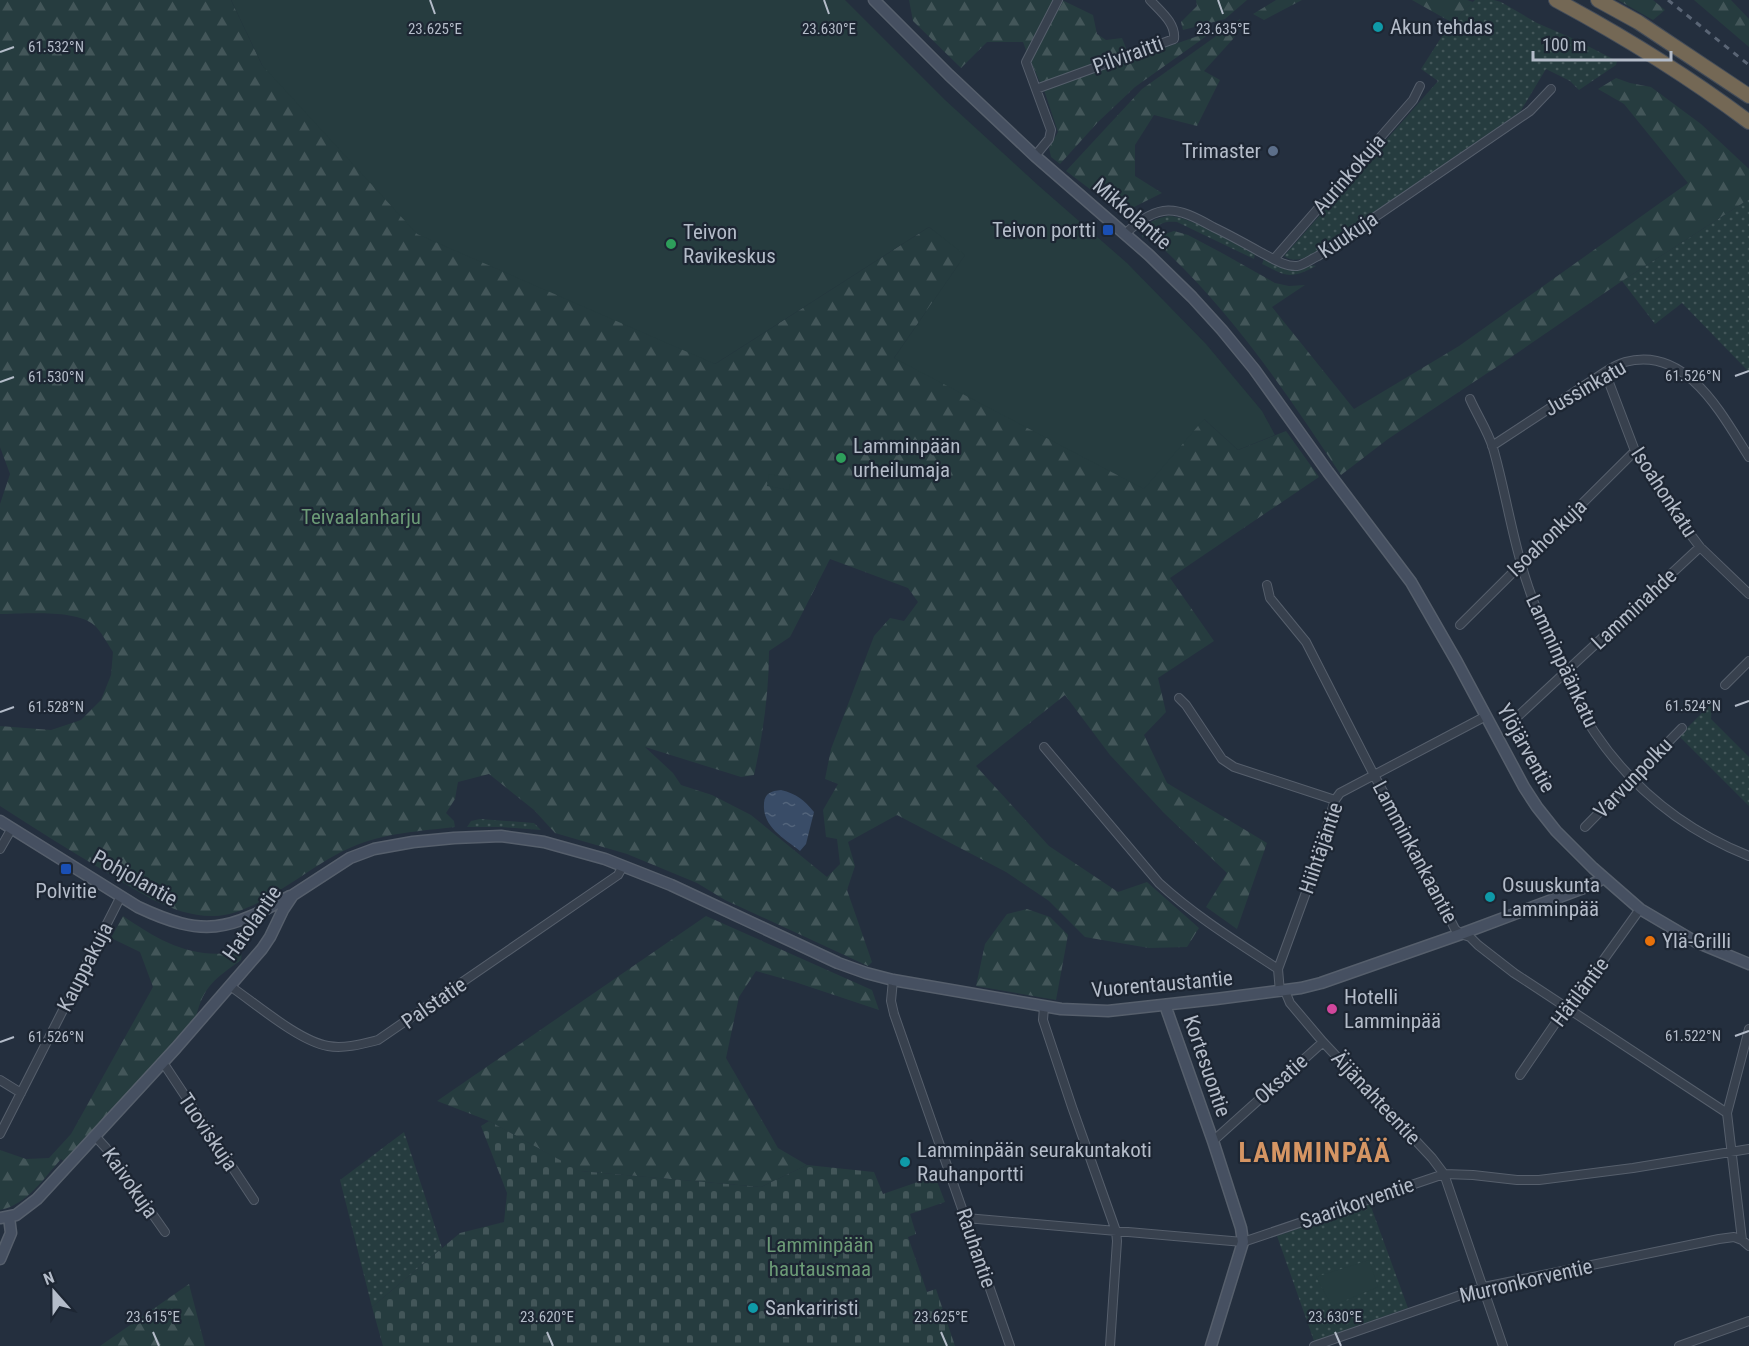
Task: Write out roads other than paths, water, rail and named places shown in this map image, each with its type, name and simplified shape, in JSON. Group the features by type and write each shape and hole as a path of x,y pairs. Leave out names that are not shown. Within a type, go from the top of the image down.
{"highway":[{"path":"1556,0 1680,73 1749,122"},
{"path":"1598,0 1638,22 1749,96"}],"main road":[{"name":"Mikkolantie","path":"874,0 1035,156 1126,233 1180,284 1222,330 1260,377 1336,483"},
{"name":"Ylöjärventie","path":"1336,483 1411,582 1537,807 1556,831 1640,909 1696,942 1749,964"},
{"name":"Pohjolantie","path":"0,821 138,907 185,925 225,926 244,920 293,895"},
{"name":"Hatolantie","path":"0,1259 11,1233 5,1218 25,1209 37,1199 230,986 270,937 293,895 342,862 364,852 385,847 454,838 501,836 530,839 582,852 624,866 722,908"},
{"name":"Vuorentaustantie","path":"722,908 838,963 866,973 893,980 1044,1007 1108,1011 1282,991 1321,983 1461,934 1589,886 1604,878"},
{"name":"Kortesuontie","path":"1165,1005 1213,1141 1241,1228 1243,1242"},
{"path":"1211,1346 1243,1242"}],"street":[{"path":"1035,156 1049,139 1051,130 1026,62 1058,0"},
{"name":"Pilviraitti","path":"1036,89 1174,39 1175,30 1150,0"},
{"name":"Aurinkokuja","path":"1274,259 1413,100 1420,86"},
{"name":"Kuukuja","path":"1126,233 1150,215 1166,210 1176,210 1192,215 1274,259 1295,266 1304,264 1530,111 1551,89"},
{"name":"Jussinkatu","path":"1492,446 1605,372 1622,363 1640,360 1660,362 1683,371 1717,407 1749,457"},
{"name":"Isoahonkatu","path":"1605,372 1635,451 1678,518 1700,547 1749,594"},
{"name":"Lamminpäänkatu","path":"1470,399 1492,446 1534,607 1595,733 1633,780 1679,820 1712,839 1749,856"},
{"name":"Isoahonkuja","path":"1460,625 1635,451"},
{"name":"Lamminahde","path":"1515,719 1700,547"},
{"name":"Lamminkankaantie","path":"1267,585 1270,598 1306,642 1455,929 1470,937 1515,973 1727,1113"},
{"path":"1725,685 1749,661"},
{"path":"1179,698 1222,759 1234,767 1335,800"},
{"name":"Hiihtäjäntie","path":"1282,991 1278,969 1312,876 1335,800 1340,793 1486,716"},
{"name":"Varvunpolku","path":"1585,827 1682,728"},
{"path":"1044,747 1159,883 1211,925 1278,969"},
{"path":"0,849 12,828"},
{"name":"Palstatie","path":"230,986 308,1041 330,1047 357,1045 378,1040 618,875 624,866"},
{"name":"Kauppakuja","path":"0,1134 121,896"},
{"name":"Hätiläntie","path":"1520,1075 1561,1015 1569,1008 1640,909"},
{"name":"Rauhantie","path":"893,980 891,1001 894,1014 1010,1346"},
{"name":"Äijänahteentie","path":"1282,991 1323,1042 1432,1158 1444,1174 1503,1346"},
{"path":"1044,1007 1043,1020 1116,1231 1110,1346"},
{"path":"1746,1243 1730,1152 1727,1113 1749,1029"},
{"name":"Oksatie","path":"1213,1141 1323,1042"},
{"name":"Tuoviskuja","path":"161,1063 254,1200"},
{"path":"0,1080 21,1093"},
{"name":"Kaivokuja","path":"95,1136 106,1148 165,1232"},
{"name":"Saarikorventie","path":"966,1218 1243,1242 1444,1174 1473,1174 1517,1180 1539,1180 1633,1168 1749,1149"},
{"name":"Murronkorventie","path":"1314,1346 1484,1287 1719,1239 1734,1237 1746,1243"},
{"path":"1679,1346 1749,1321"}],"water":[{"path":"781,790 800,798 814,812 806,844 800,851 775,831 764,811 767,795"}],"railway":[{"path":"1668,0 1749,65"}],"place":[{"name":"Akun tehdas","path":"1378,27"},
{"name":"Trimaster","path":"1273,151"},
{"name":"Teivon portti","path":"1108,230"},
{"name":"Teivon Ravikeskus","path":"671,244"},
{"name":"Lamminpään urheilumaja","path":"841,458"},
{"name":"Polvitie","path":"66,869"},
{"name":"Osuuskunta Lamminpää","path":"1490,897"},
{"name":"Ylä-Grilli","path":"1650,941"},
{"name":"Hotelli Lamminpää","path":"1332,1009"},
{"name":"Lamminpään seurakuntakoti Rauhanportti","path":"905,1162"},
{"name":"Sankariristi","path":"753,1308"}],"district":[{"name":"LAMMINPÄÄ","path":"1315,1153"}],"park label":[{"name":"Teivaalanharju","path":"361,517"},
{"name":"Lamminpään hautausmaa","path":"820,1257"}]}
